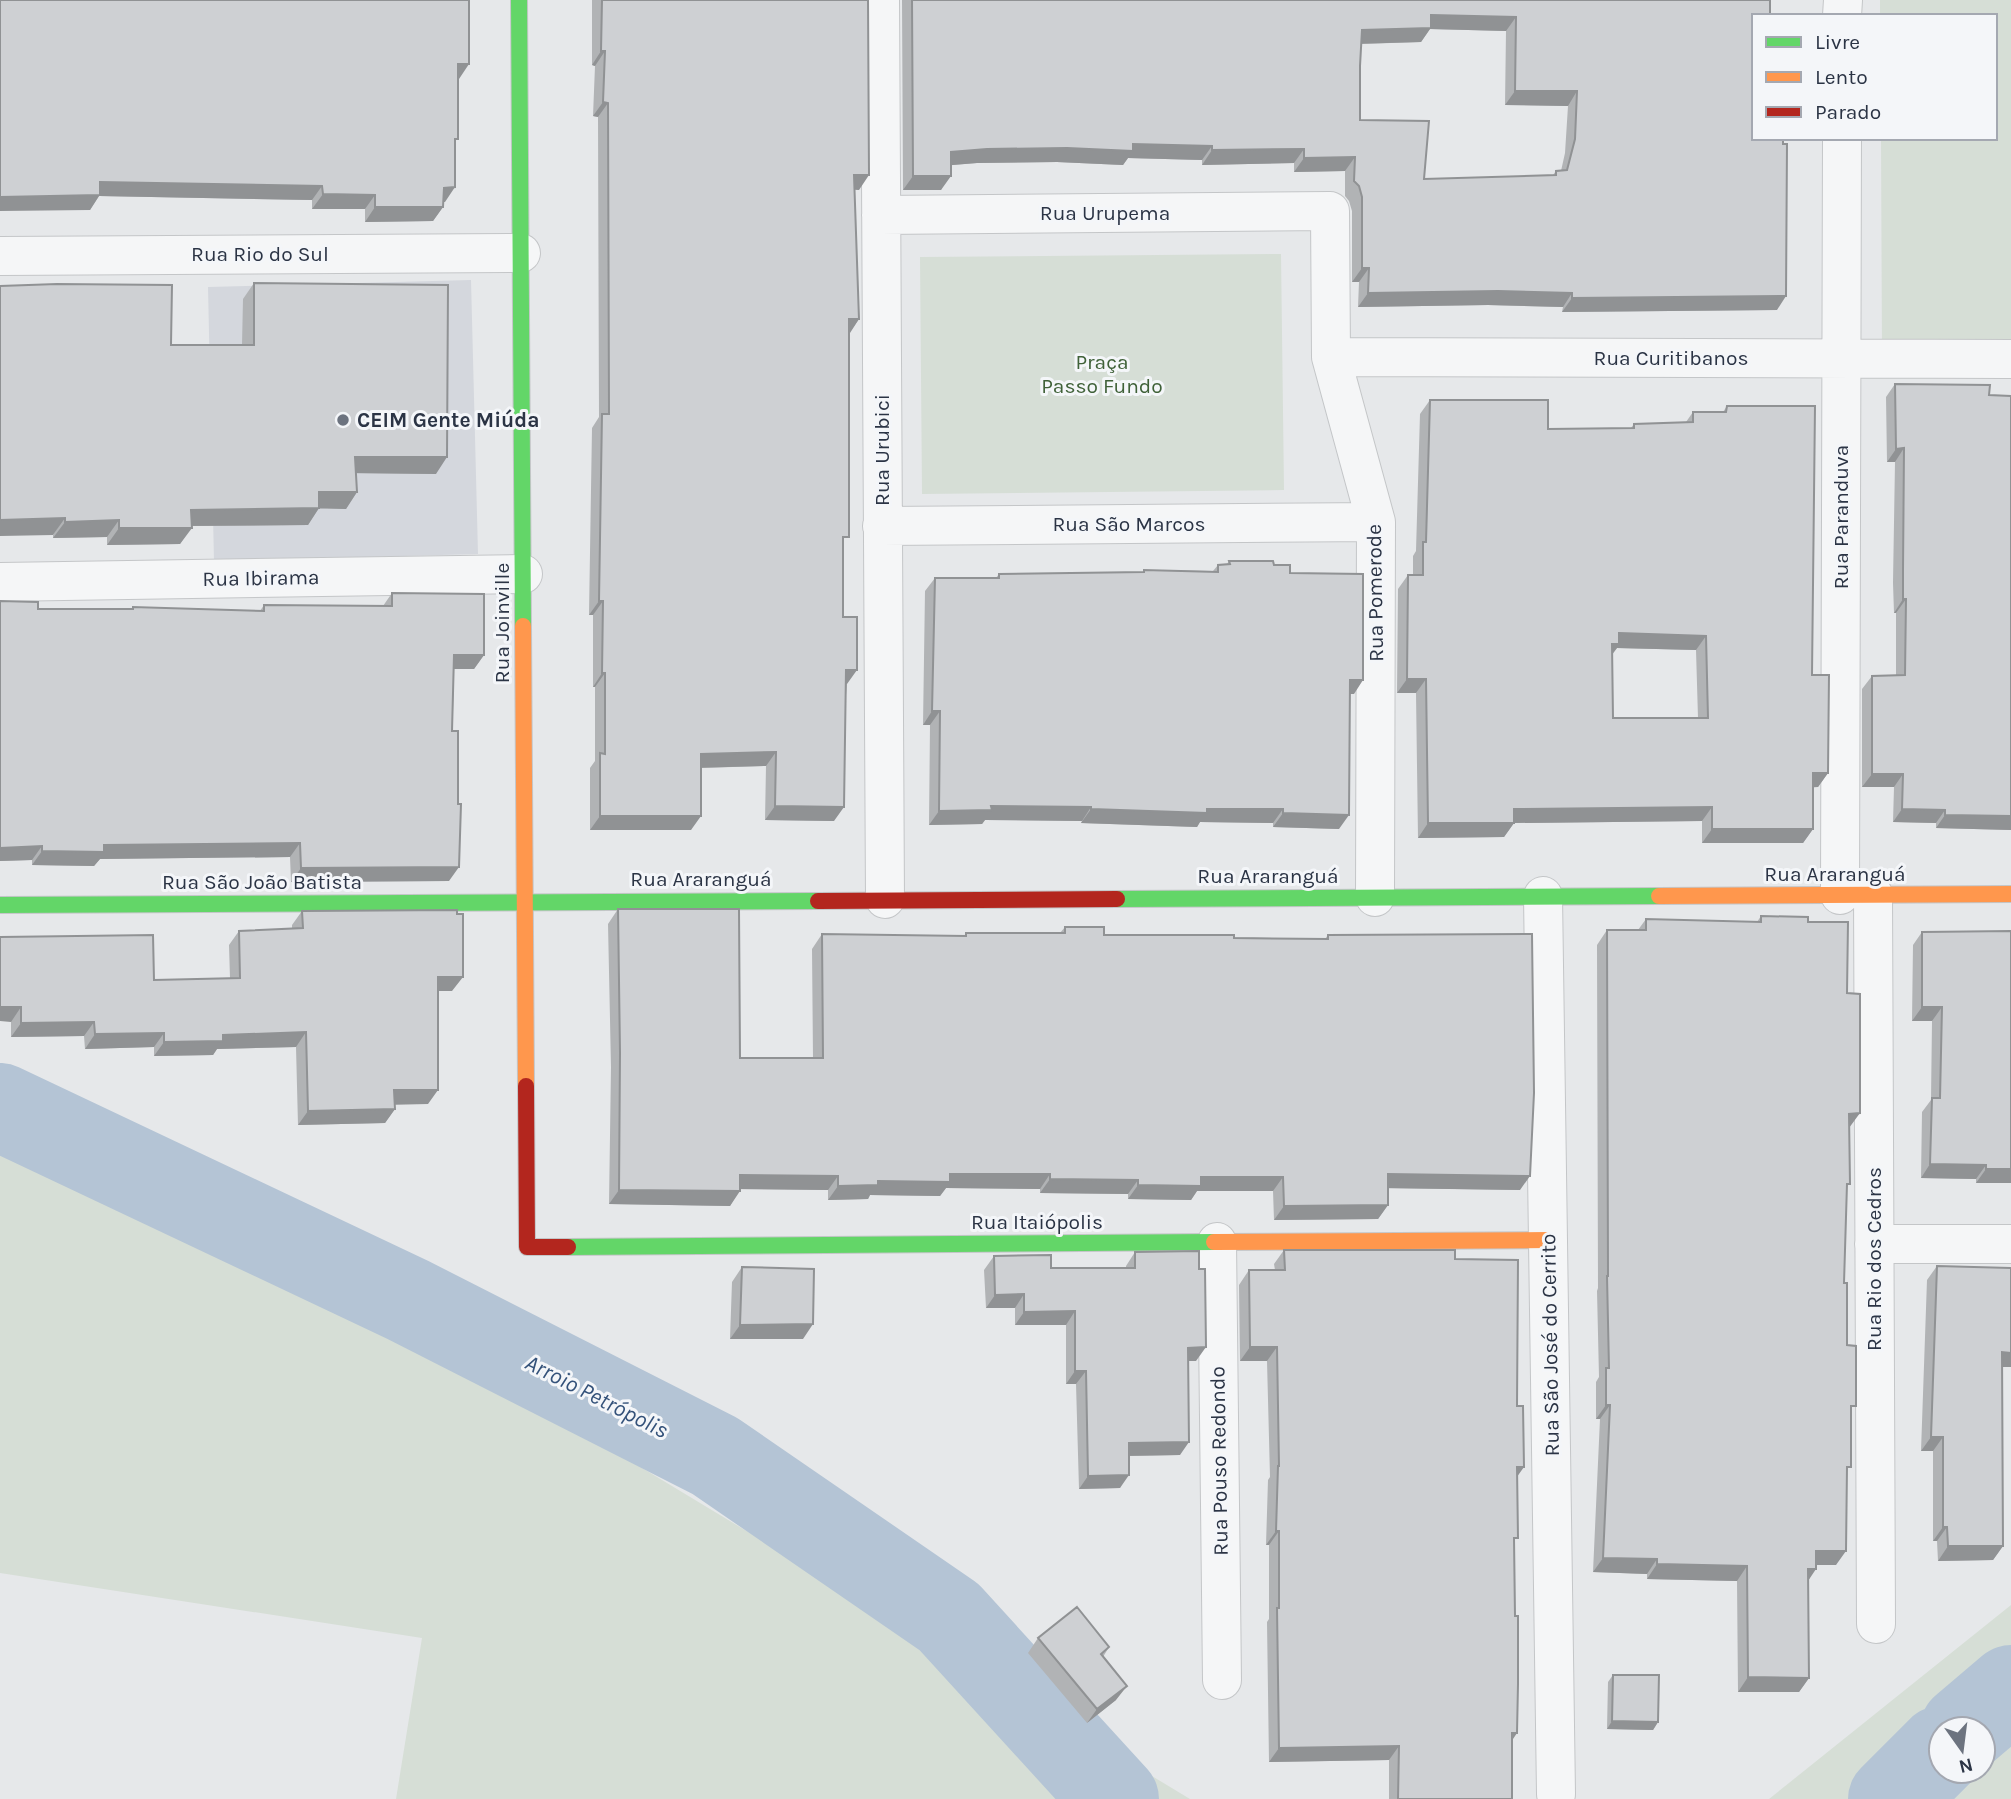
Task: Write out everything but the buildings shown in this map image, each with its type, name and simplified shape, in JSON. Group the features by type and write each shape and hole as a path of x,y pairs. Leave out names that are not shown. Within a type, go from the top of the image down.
{"street":[{"name":"Rua Joinville","path":"519,0 527,1247"},
{"name":"Rua Urubici","path":"880,0 885,900"},
{"name":"Rua Paranduva","path":"1842,140 1842,359 1857,895"},
{"name":"Rua Urupema","path":"881,215 1330,211"},
{"name":"Rua Pomerode","path":"1330,211 1331,357 1376,522 1376,897"},
{"name":"Rua Rio do Sul","path":"0,256 521,253"},
{"name":"Rua Curitibanos","path":"1331,357 2011,359"},
{"name":"Rua São Marcos","path":"882,526 1376,522"},
{"name":"Rua Ibirama","path":"0,582 523,574"},
{"name":"Rua Araranguá","path":"525,901 2011,894"},
{"name":"Rua Rio dos Cedros","path":"1857,895 1874,1244 1875,1624"},
{"name":"Rua São José do Cerrito","path":"1543,896 1556,1794"},
{"name":"Rua São João Batista","path":"0,905 525,901"},
{"name":"Rua Itaiópolis","path":"527,1247 1548,1240"},
{"name":"Rua Pouso Redondo","path":"1217,1242 1222,1680"},
{"path":"1874,1244 2011,1244"}],"shaded area":[{"name":"CEIM Gente Miúda","path":"471,280 478,554 214,561 208,287"}],"green space":[{"path":"1880,0 2011,0 2011,351 1882,353 1881,140 1997,140 1997,14 1880,14"},
{"name":"Praça Passo Fundo","path":"1281,254 1284,490 922,494 920,257"},
{"path":"0,1080 1190,1799 396,1799 422,1638 0,1573"},
{"path":"2011,1605 2011,1799 1769,1799"}],"waterway":[{"name":"Arroio Petrópolis","path":"0,1107 408,1300 715,1456 949,1617 1115,1799"},
{"name":"Arroio Petrópolis","path":"1980,1715 2011,1689"},
{"name":"Arroio Petrópolis","path":"1892,1799 1927,1764"}],"traffic: fast":[{"path":"519,0 523,626"},
{"path":"1117,899 1659,896"},
{"path":"0,905 818,901"},
{"path":"568,1247 1214,1242"}],"traffic: slow":[{"path":"523,626 526,1086"},
{"path":"1659,896 2011,894"},
{"path":"1214,1242 1548,1240"}],"traffic: jam":[{"path":"818,901 1117,899"},
{"path":"526,1086 527,1247 568,1247"}],"place":[{"name":"CEIM Gente Miúda","path":"343,420"}]}
